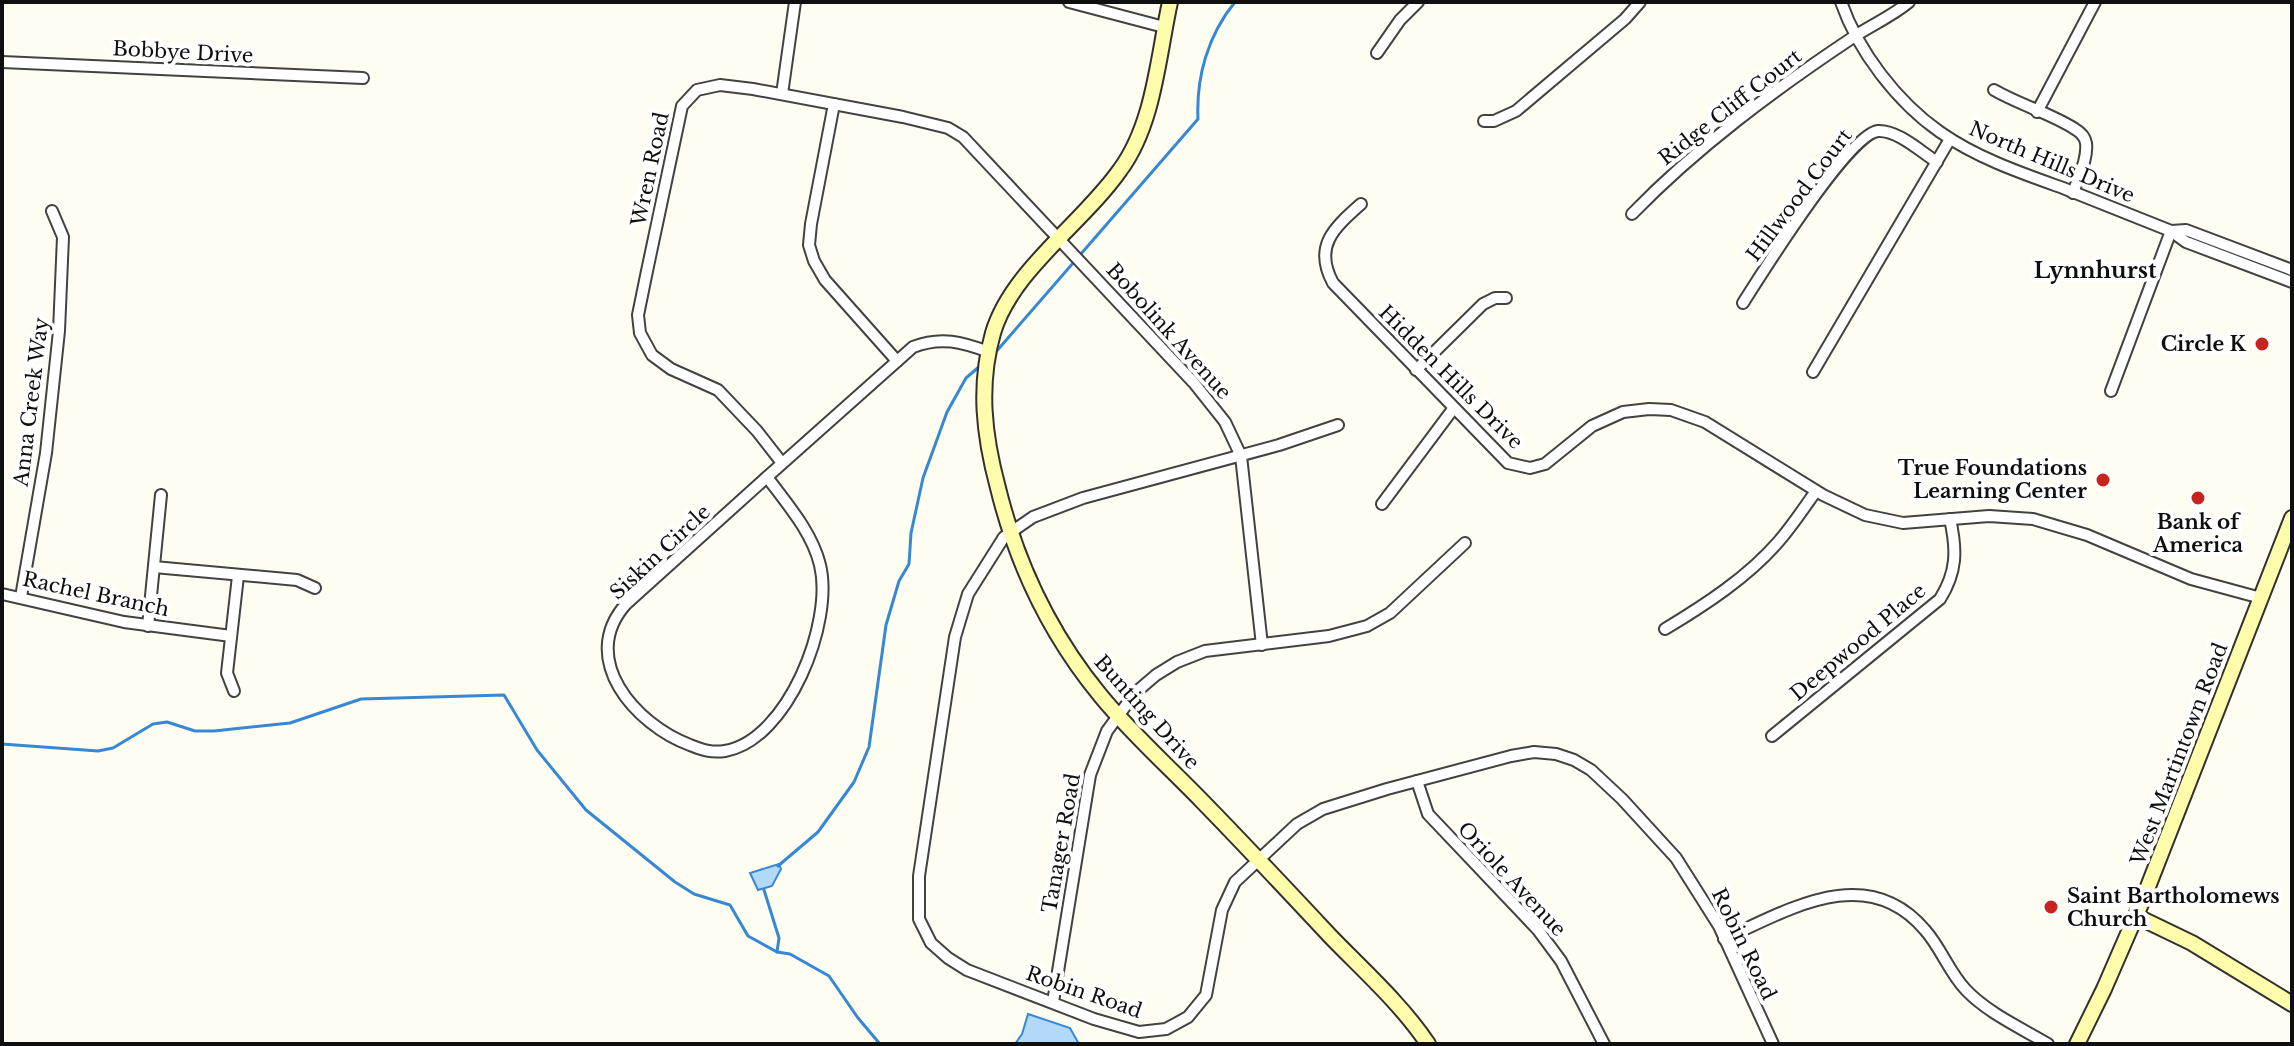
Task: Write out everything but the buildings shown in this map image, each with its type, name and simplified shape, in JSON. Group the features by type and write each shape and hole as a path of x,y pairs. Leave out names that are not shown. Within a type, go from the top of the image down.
{"street":[{"path":"782,94 795,2"},
{"path":"1069,2 1164,27"},
{"name":"Bunting Drive","path":"1170,2 1148,103 1129,156 1088,210 1011,294 998,318 984,384 983,415 994,472 1009,531 1034,592 1074,661 1119,716 1401,1011 1428,1044"},
{"path":"1377,53 1393,28 1418,2"},
{"path":"1484,121 1494,121 1516,111 1625,19 1640,2"},
{"name":"North Hills Drive","path":"1841,2 1855,35 1878,69 1909,105 1950,139 1989,159 2171,231 2186,242 2292,282"},
{"name":"Ridge Cliff Court","path":"1632,214 1703,146 1855,35 1884,21 1909,2"},
{"path":"2037,112 2095,2"},
{"name":"Bobbye Drive","path":"2,62 363,78"},
{"name":"Wren Road","path":"782,463 718,390 671,369 652,355 643,341 638,315 685,101 697,90 711,85 782,94 903,117 956,132 1060,240"},
{"path":"1994,90 2073,127 2083,135 2085,155 2073,193"},
{"path":"834,104 809,245 825,280 897,361"},
{"name":"Hillwood Court","path":"1743,303 1805,210 1868,134 1881,131 1894,134 1937,162"},
{"path":"1813,372 1950,139"},
{"name":"Hidden Hills Drive","path":"1361,204 1329,236 1325,255 1333,283 1499,457 1514,466 1530,468 1552,460 1580,434 1614,415 1649,409 1683,413 1705,422 1839,504 1877,519 1903,523 2008,516 2049,522 2191,579 2261,598"},
{"name":"Anna Creek Way","path":"21,597 46,453 59,331 63,237 52,211"},
{"name":"North Hills Drive","path":"2171,231 2186,230 2292,270"},
{"path":"2111,391 2171,231"},
{"name":"Bobolink Avenue","path":"1060,240 1209,400 1225,422 1241,456 1262,645"},
{"path":"1416,370 1483,304 1495,298 1506,298"},
{"name":"Siskin Circle","path":"767,477 796,517 816,554 823,587 818,630 809,658 772,723 743,746 709,752 657,729 628,702 613,673 609,651 610,634 616,617 626,604 782,463 913,347 932,341 962,342 989,352"},
{"path":"1382,504 1453,409"},
{"name":"Robin Road","path":"1338,425 1241,456 1083,498 1045,511 1009,531 976,578 958,622 919,876 918,909 926,935 948,958 967,970 1094,1019 1139,1032 1166,1029 1184,1021 1201,1003 1209,987 1222,910 1229,892 1242,874 1284,833 1323,809 1417,781 1523,753 1556,754 1574,760 1606,783 1676,858 1724,939 1773,1044"},
{"path":"1665,629 1692,613 1755,565 1778,542 1816,491"},
{"path":"148,626 161,495"},
{"name":"West Martintown Road","path":"2077,1044 2136,916 2292,518"},
{"name":"Deepwood Place","path":"1772,736 1940,599 1955,562 1950,519"},
{"name":"Tanager Road","path":"1053,1002 1090,775 1100,746 1145,683 1177,662 1219,648 1342,634 1367,626 1390,613 1465,543"},
{"path":"154,567 297,580 315,588"},
{"path":"234,691 227,673 238,576"},
{"name":"Rachel Branch","path":"2,594 124,622 231,636"},
{"name":"Oriole Avenue","path":"1417,781 1428,814 1538,930 1561,961 1604,1044"},
{"path":"1724,939 1814,899 1843,894 1880,900 1898,907 1917,921 1973,997 2048,1044"},
{"path":"2136,916 2192,943 2292,1004"}],"water":[{"path":"779,864 781,869 772,886 758,890 750,873"},
{"path":"1028,1014 1070,1028 1079,1044 1015,1044 1022,1034"}],"waterway":[{"path":"995,353 1198,119 1199,88 1206,57 1218,28 1235,2"},
{"path":"778,866 818,832 854,782 869,747 886,625 899,581 909,564 911,533 923,478 947,412 966,378 980,366"},
{"path":"2,744 98,751 113,748 153,724 167,722 195,731 214,731 290,723 361,699 504,695 537,750 586,810 675,882 694,894 730,905 748,936 777,952 790,954 829,976 880,1044"},
{"path":"764,890 779,938 777,952"}],"place":[{"name":"Circle K","path":"2262,344"},
{"name":"True Foundations Learning Center","path":"2103,480"},
{"name":"Bank of America","path":"2198,498"},
{"name":"Saint Bartholomews Church","path":"2051,907"}],"district":[{"name":"Lynnhurst","path":"2095,270"}]}
